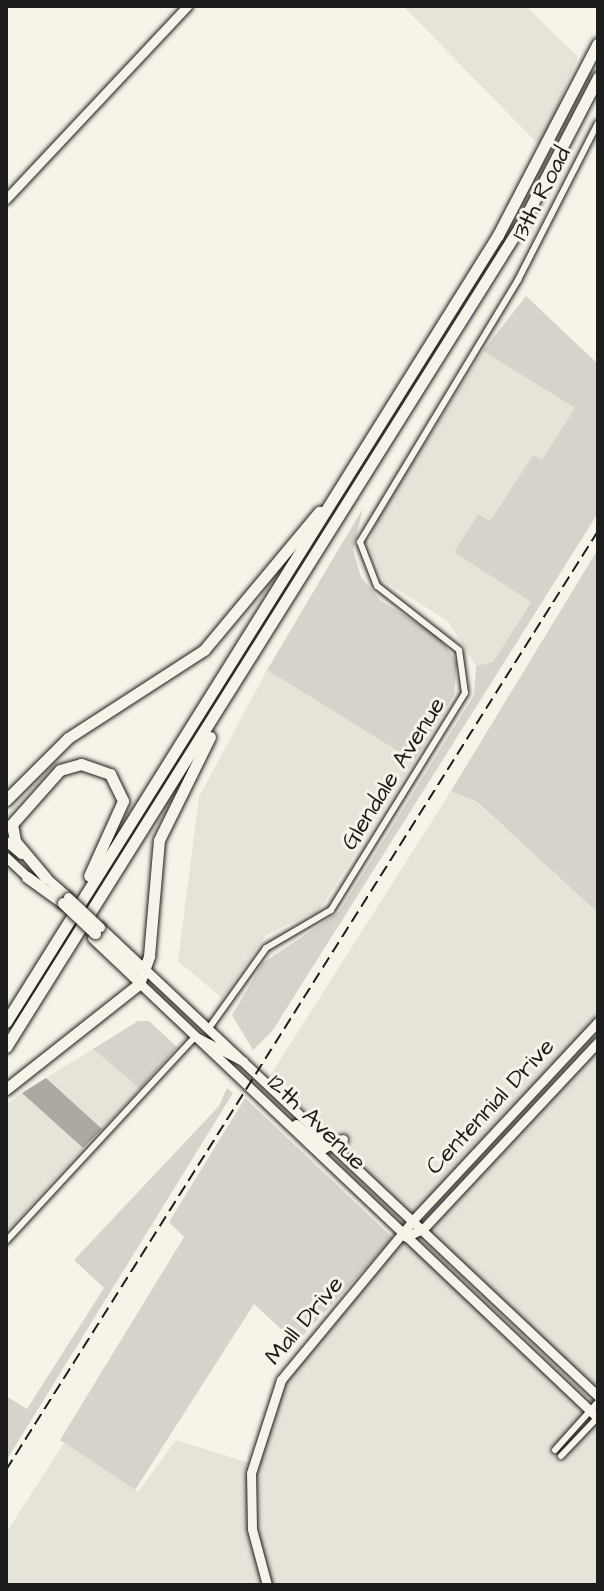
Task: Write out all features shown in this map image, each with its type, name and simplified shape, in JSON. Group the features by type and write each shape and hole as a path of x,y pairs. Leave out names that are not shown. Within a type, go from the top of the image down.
{"highway":[{"path":"6,1022 357,464 533,176 598,43"},
{"path":"6,1047 524,220 598,77"},
{"path":"6,800 68,738 213,642 357,464"},
{"path":"6,1089 139,984 145,969 165,820 277,617"},
{"path":"46,878 12,835 14,818 60,770 100,768 120,789 122,815 66,926"},
{"path":"27,877 64,902 132,968 145,969"}],"main road":[{"path":"6,199 187,6"},
{"path":"6,841 46,878 64,902"},
{"path":"6,857 27,877"},
{"name":"12th Avenue","path":"96,932 139,984 597,1413"},
{"name":"12th Avenue","path":"145,969 424,1228 598,1396"},
{"name":"Centennial Drive","path":"414,1219 598,1022"},
{"path":"195,1037 243,1061"},
{"name":"Centennial Drive","path":"424,1228 598,1042"},
{"path":"268,1104 320,1145 332,1145 343,1139"},
{"name":"Mall Drive","path":"267,1585 250,1499 263,1418 304,1346 406,1237 414,1219"},
{"name":"Mall Drive","path":"406,1237 424,1228"}],"street":[{"name":"13th Road","path":"518,280 598,123"},
{"name":"Glendale Avenue","path":"209,1028 266,948 331,910 465,693 459,650 377,586 360,542 518,280"},
{"path":"6,1241 195,1037"},
{"path":"555,1450 597,1413"},
{"path":"561,1456 597,1413"}],"shaded area":[{"path":"403,6 526,6 578,57 541,147"},
{"path":"526,296 598,364 598,513 273,1030 253,1050 232,1015 263,963 339,912 474,695 476,666 493,662 531,602 454,552 478,514 490,521 533,455 542,460 575,408 483,351"},
{"path":"483,351 575,408 542,461 533,455 490,521 479,514 454,552 531,601 493,663 476,666 448,621 384,581 369,545 378,518"},
{"path":"363,508 353,550 361,577 381,601 438,636 457,662 454,695 414,761 267,670"},
{"path":"598,549 598,913 477,802 451,791"},
{"path":"267,670 414,761 320,909 266,935 222,998 178,961 199,797"},
{"path":"451,791 476,802 598,913 598,1022 414,1219 270,1076"},
{"path":"138,1021 149,1021 177,1047 140,1089 93,1049"},
{"path":"598,1042 598,1396 424,1228"},
{"path":"93,1049 140,1089 102,1129 46,1078"},
{"path":"46,1078 102,1129 83,1148 22,1093"},
{"path":"227,1088 233,1093 6,1461 6,1396 27,1409 104,1288 74,1260 219,1106"},
{"path":"22,1093 83,1148 6,1232 6,1105"},
{"path":"245,1098 393,1238 296,1343 254,1304 135,1490 60,1440 184,1237 169,1222"},
{"path":"406,1237 598,1418 598,1585 6,1585 6,1533 64,1443 138,1492 176,1440 252,1464 272,1397 312,1337"}],"railway":[{"path":"6,1470 598,531"}]}
